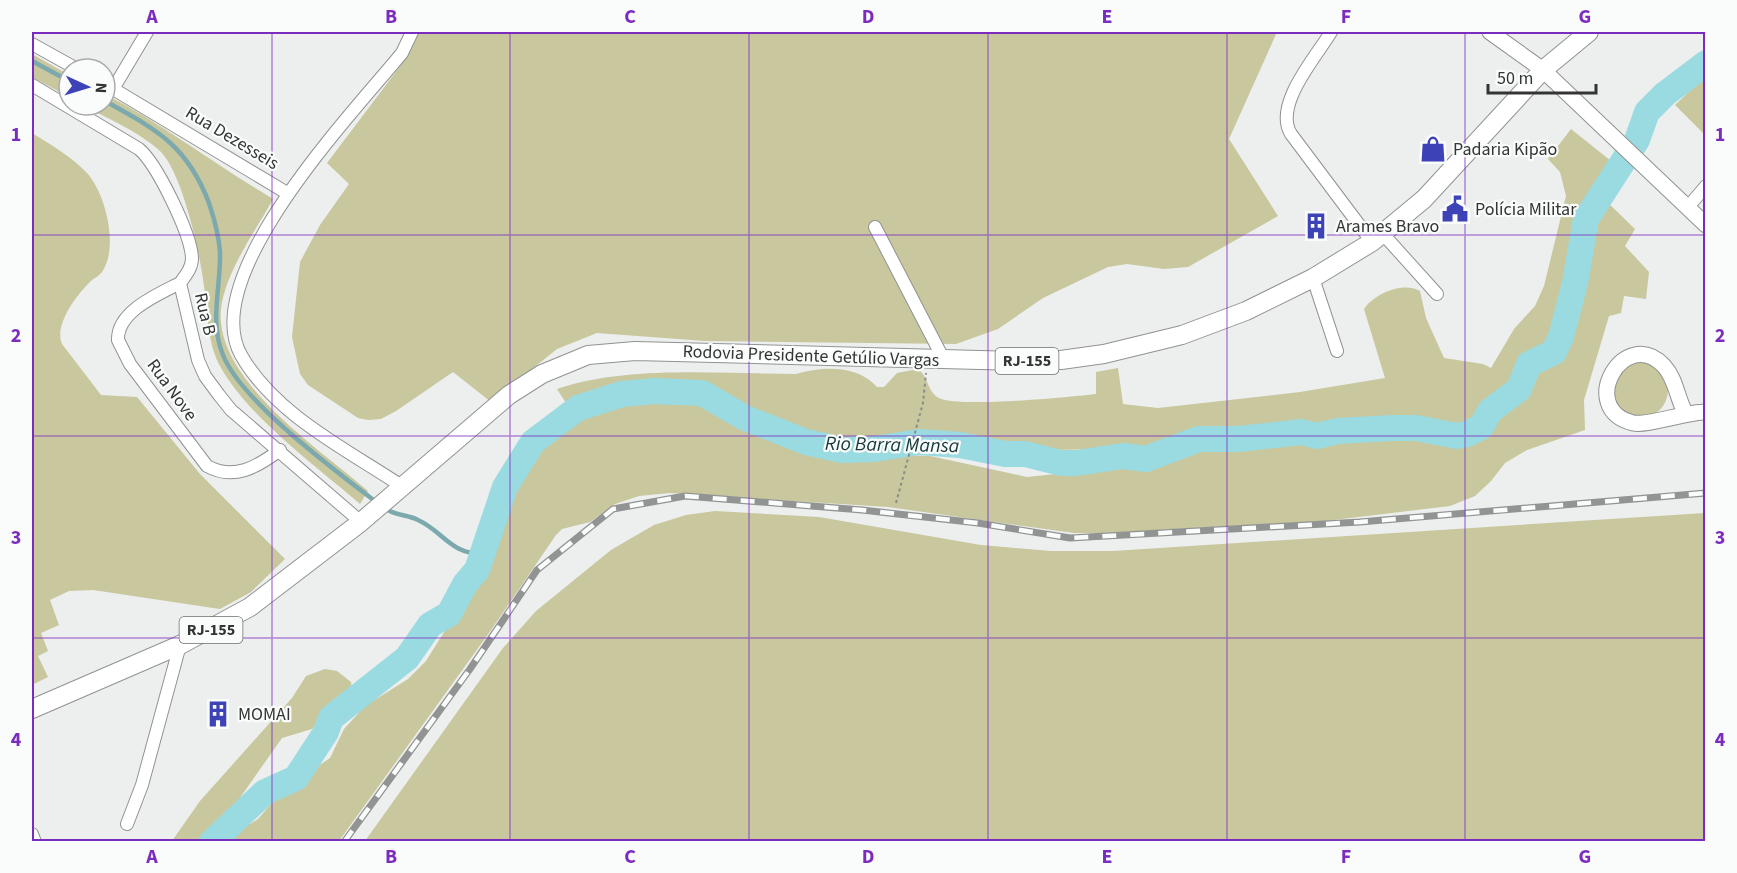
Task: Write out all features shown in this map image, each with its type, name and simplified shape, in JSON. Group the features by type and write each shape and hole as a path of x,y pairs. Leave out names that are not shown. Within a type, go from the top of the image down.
{"main road":[{"name":"Rodovia Presidente Getúlio Vargas","path":"32,709 180,645 250,607 365,519 509,395 542,374 588,355 635,351 1061,360 1104,354 1182,335 1246,311 1313,278 1378,238 1424,199 1451,172 1543,69 1589,32"}],"street":[{"path":"117,75 147,32"},
{"path":"287,192 402,53 412,32"},
{"path":"1331,32 1288,101 1285,115 1287,127 1378,238 1437,294"},
{"path":"1490,32 1543,69 1706,225"},
{"path":"32,44 57,58"},
{"name":"Rua B","path":"32,85 145,154 159,174 190,248 190,267 180,283 192,340 205,376 231,410 365,519"},
{"name":"Rua Dezesseis","path":"117,92 287,192 253,250 243,275 235,323 240,353 266,386 305,422 401,488"},
{"path":"1688,207 1706,186"},
{"path":"875,226 936,359"},
{"path":"1313,278 1337,351"},
{"name":"Rua Nove","path":"180,283 147,302 122,323 118,340 130,364 207,466 218,472 239,472 263,462 280,450"},
{"path":"1685,412 1671,376 1657,360 1642,356 1632,357 1618,364 1611,373 1607,382 1608,398 1615,412 1623,419 1643,423 1685,412 1706,412"},
{"path":"127,824 142,785 180,645"},
{"path":"32,834 35,842"}],"path":[{"path":"896,503 909,464 936,359"}],"green space":[{"path":"416,32 1277,32 1229,139 1278,216 1188,267 1164,269 1127,264 1108,267 1043,298 998,329 956,344 705,341 597,333 557,349 491,402 453,372 381,419 358,418 308,385 300,374 292,337 300,262 320,225 349,184 327,163 401,65 411,48"},
{"path":"32,54 57,68 57,91 32,77"},
{"path":"1705,80 1705,135 1675,105"},
{"path":"117,101 273,199 231,275 222,302 222,330 232,357 249,383 271,409 368,491 360,504 265,422 232,385 220,366 210,337 202,272 183,196 169,163 161,152 134,132 106,117 117,117"},
{"path":"1571,129 1616,165 1586,209 1579,226 1564,310 1557,332 1526,361 1520,380 1486,404 1474,423 1442,427 1416,418 1283,428 1180,438 1149,453 1120,449 1045,450 922,433 844,443 794,428 696,386 654,383 607,390 571,406 537,429 566,403 557,389 585,381 675,372 796,374 840,369 860,375 877,387 884,387 897,373 918,369 922,372 932,392 939,398 967,402 1096,394 1096,372 1118,368 1123,404 1158,408 1300,392 1385,378 1364,309 1382,294 1405,287 1420,291 1426,318 1444,358 1483,364 1491,368 1514,329 1535,306 1544,286 1566,196 1560,172 1548,159"},
{"path":"32,133 68,156 87,173 100,194 108,221 110,249 107,262 102,272 83,290 67,312 61,329 62,344 101,395 137,397 200,474 285,559 251,592 220,609 93,590 69,591 50,600 59,625 41,633 48,651 38,656 48,677 32,685"},
{"path":"1603,198 1635,229 1625,246 1649,272 1646,299 1624,296 1621,313 1609,316 1584,400 1585,430 1527,450 1505,463 1475,496 1450,506 1325,521 1074,533 888,507 670,493 639,496 615,504 590,522 562,529 556,535 489,633 339,841 222,841 258,819 276,798 298,785 305,775 330,758 344,729 365,706 408,679 426,661 468,594 532,460 552,434 588,415 630,403 686,398 713,408 761,436 811,455 838,458 879,454 930,456 1027,477 1094,470 1145,468 1189,446 1232,447 1292,436 1323,442 1337,436 1356,440 1414,437 1458,441 1478,438 1493,428 1497,410 1526,389 1533,375 1556,357 1576,298 1587,233"},
{"path":"1635,362 1645,362 1660,370 1666,379 1668,390 1666,401 1660,410 1645,418 1635,418 1624,413 1617,406 1612,395 1612,385 1617,374 1624,367"},
{"path":"715,511 819,517 981,545 1051,551 1113,551 1705,513 1705,841 365,841 503,648 536,611 611,550 654,525 686,515"},
{"path":"325,669 337,671 351,682 352,689 347,696 334,705 312,729 282,738 237,802 197,841 172,841 200,801 292,698 306,676"}],"waterway":[{"path":"32,61 57,75"},
{"name":"Rio Barra Mansa","path":"212,842 265,792 296,778 326,732 331,718 407,658 430,625 449,614 465,584 477,570 505,487 533,442 578,408 622,394 655,391 702,393 745,418 806,442 842,450 874,449 919,442 960,445 1005,454 1025,454 1061,463 1123,456 1146,459 1199,439 1239,439 1301,432 1317,436 1338,431 1392,428 1416,428 1457,436 1481,427 1490,411 1519,389 1529,364 1554,352 1561,337 1575,283 1586,219 1637,140 1647,112 1665,94 1706,63"},
{"path":"117,108 155,131 180,153 191,167 209,203 219,246 217,329 223,355 233,373 249,393 291,434 376,502"},
{"path":"383,507 391,512 418,520 462,550 482,554"}],"railway":[{"path":"344,842 470,669 537,570 613,509 685,496 862,510 978,523 1070,538 1360,522 1706,493"}],"place":[{"name":"Padaria Kipão","path":"1433,149"},
{"name":"Polícia Militar","path":"1455,209"},
{"name":"Arames Bravo","path":"1316,226"},
{"name":"MOMAI","path":"218,714"}]}
